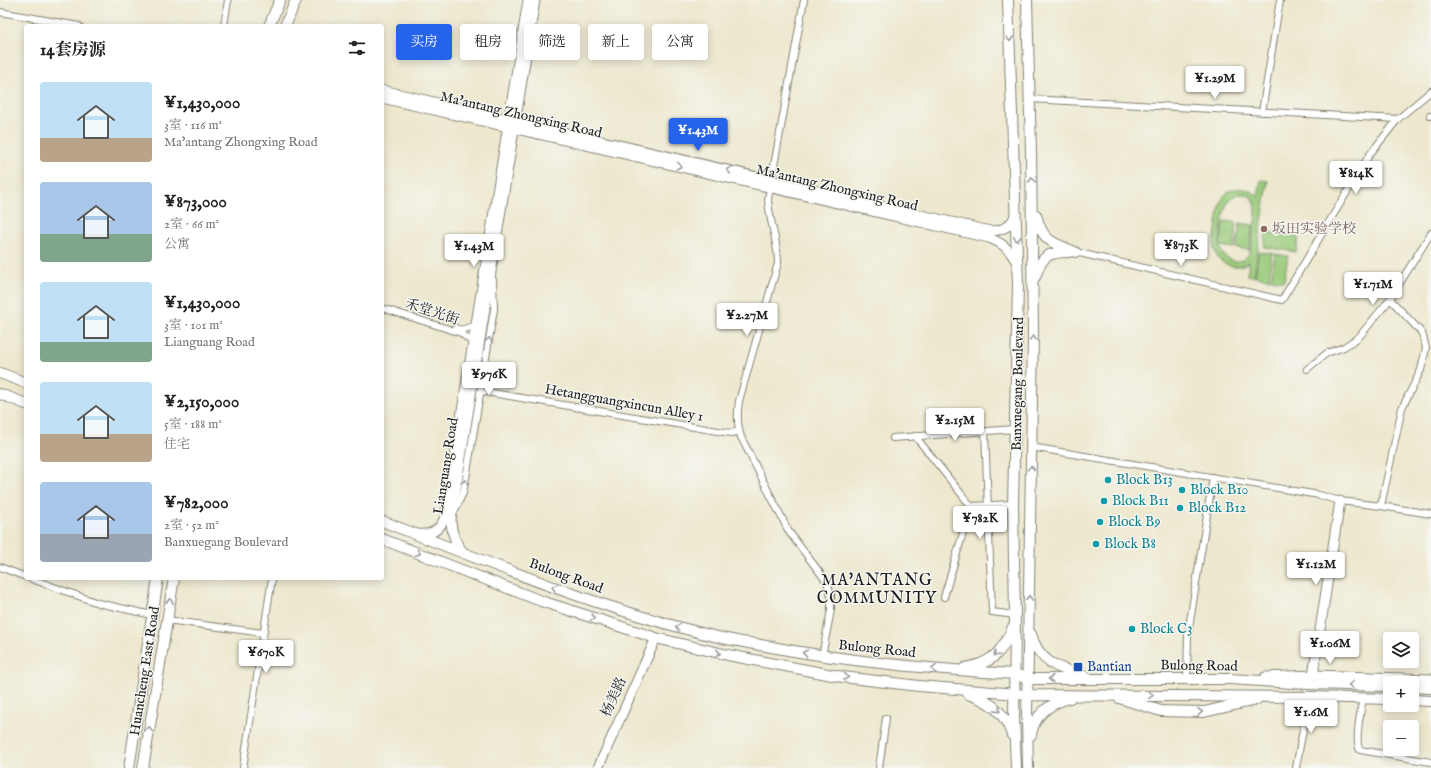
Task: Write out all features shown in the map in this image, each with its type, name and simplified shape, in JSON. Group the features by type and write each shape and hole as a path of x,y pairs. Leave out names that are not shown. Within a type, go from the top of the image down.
{"main road":[{"path":"270,24 280,0"},
{"path":"286,24 296,0"},
{"name":"Banxuegang Boulevard","path":"1008,0 1017,263 1013,504 1015,743"},
{"name":"Banxuegang Boulevard","path":"1026,0 1030,99 1033,285 1028,768"},
{"path":"1032,203 1038,226 1043,235 1054,243 1075,252"},
{"path":"1033,285 1040,264 1047,256 1056,252 1075,252"},
{"path":"0,373 24,382"},
{"path":"0,394 24,403"},
{"name":"Bulong Road","path":"384,522 563,591 657,621 719,638 822,656 902,666 1015,674 1028,679 1230,679 1309,684 1383,686"},
{"name":"Bulong Road","path":"384,540 541,601 656,638 728,655 843,677 1028,695 1081,694 1273,696 1383,699"},
{"name":"Huancheng East Road","path":"128,768 158,580"},
{"name":"Huancheng East Road","path":"143,768 174,580"},
{"path":"949,670 971,667 984,663 995,657 1003,648 1015,618"},
{"path":"1029,623 1036,648 1044,659 1056,666 1094,679"},
{"path":"1419,687 1431,688"},
{"path":"950,688 989,703 1004,716 1015,743 1016,768"},
{"path":"1028,755 1031,732 1035,721 1040,714 1048,707 1059,701 1081,694"},
{"path":"1108,695 1161,711 1204,712 1273,696"},
{"path":"1419,700 1431,701"}],"street":[{"path":"224,24 228,0"},
{"name":"Lianguang Road","path":"464,553 454,540 451,519 492,268 528,0"},
{"name":"Lianguang Road","path":"415,534 428,534 434,532 440,528 445,517 475,326 535,0"},
{"path":"804,0 771,183 768,208 778,252 778,262 739,401 737,413 739,431 789,532 827,582 831,595 831,610 822,656"},
{"path":"1262,112 1280,0"},
{"path":"0,12 68,24"},
{"name":"Ma'antang Zhongxing Road","path":"384,91 511,124"},
{"path":"1075,252 1282,300 1370,154 1398,119 1431,91"},
{"name":"Ma'antang Zhongxing Road","path":"384,98 511,124 990,231 1005,229 1011,224 1016,211"},
{"path":"1030,99 1398,119"},
{"name":"Ma'antang Zhongxing Road","path":"771,183 989,238 1006,246 1012,253 1017,263"},
{"path":"1307,369 1327,353 1344,347 1359,337 1390,299 1431,233"},
{"path":"1426,240 1431,245"},
{"path":"451,519 463,493 494,309 492,268"},
{"path":"1381,506 1402,408 1421,370 1426,348 1422,333 1390,299"},
{"path":"384,306 460,330 475,326"},
{"name":"禾堂光街","path":"384,309 461,333 473,343"},
{"name":"Hetangguangxincun Alley 1","path":"480,391 724,432 732,433 739,431"},
{"path":"893,438 1015,429"},
{"path":"985,431 992,612 1015,618"},
{"path":"915,436 971,506"},
{"path":"1031,447 1319,495 1340,501 1431,514"},
{"path":"1187,679 1188,634 1213,477"},
{"path":"1313,675 1340,501"},
{"path":"971,506 1013,504"},
{"path":"944,597 971,506"},
{"path":"0,567 24,576"},
{"path":"35,580 98,603 152,615"},
{"path":"243,768 272,580"},
{"path":"167,620 263,633"},
{"name":"杨美路","path":"598,768 656,638"},
{"path":"1230,679 1313,675 1431,679"},
{"path":"1296,768 1309,697"},
{"path":"1363,698 1358,740 1358,747 1360,750 1431,762"},
{"path":"878,768 886,718"}],"green space":[{"path":"1261,180 1268,181 1254,276 1247,275 1249,262 1244,265 1232,266 1222,262 1218,258 1214,244 1219,209 1224,196 1233,190 1244,189 1254,193 1258,197","holes":["1238,194 1246,194 1251,197 1256,207 1251,246 1246,258 1232,261 1224,256 1220,246 1234,248 1237,223 1224,221 1220,245 1223,215 1225,208 1232,197"]},
{"path":"1240,223 1253,225 1249,250 1236,248"},
{"path":"1266,232 1299,237 1296,252 1264,247"},
{"path":"1259,252 1272,253 1269,279 1255,276"},
{"path":"1275,254 1288,256 1284,281 1271,279"}],"place":[{"name":"坂田实验学校","path":"1264,229"},
{"name":"Block B13","path":"1108,480"},
{"name":"Block B10","path":"1182,490"},
{"name":"Block B11","path":"1104,501"},
{"name":"Block B12","path":"1180,508"},
{"name":"Block B9","path":"1100,522"},
{"name":"Block B8","path":"1096,544"},
{"name":"Block C3","path":"1132,629"},
{"name":"Bantian","path":"1078,667"}],"district":[{"name":"MA'ANTANG COMMUNITY","path":"877,590"}]}
